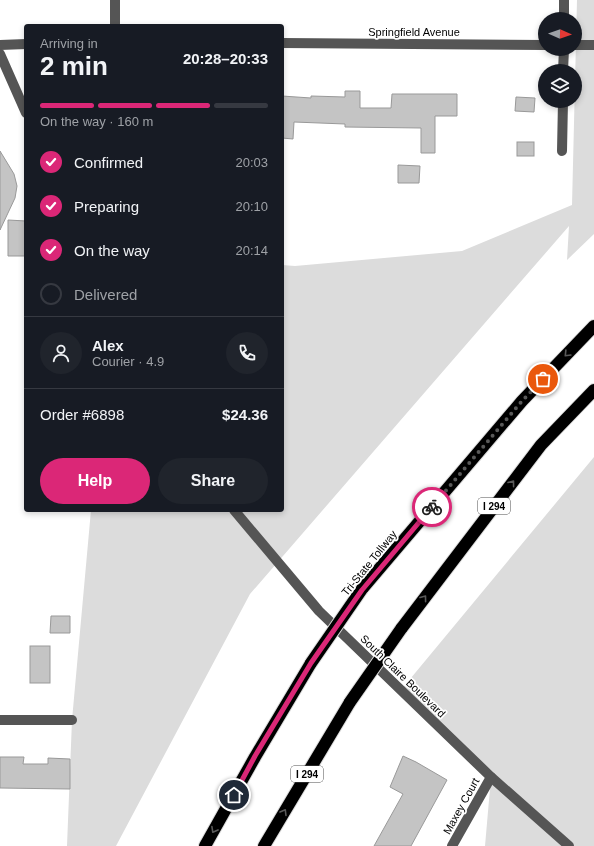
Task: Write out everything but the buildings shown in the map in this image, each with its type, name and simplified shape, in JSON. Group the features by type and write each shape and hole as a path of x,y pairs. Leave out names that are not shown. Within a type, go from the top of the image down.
{"highway":[{"name":"Tri-State Tollway","path":"205,846 255,756 311,663 362,590 522,401 594,326"},
{"name":"I 294","path":"264,846 350,702 401,629 541,445 594,390"}],"street":[{"path":"115,0 115,24"},
{"path":"564,0 564,12"},
{"name":"Springfield Avenue","path":"284,43 538,45"},
{"path":"0,45 24,44"},
{"path":"582,45 594,45"},
{"path":"0,54 24,108"},
{"path":"562,151 563,108"},
{"name":"South Claire Boulevard","path":"236,512 319,611 491,777 569,846"},
{"path":"0,720 72,720"},
{"name":"Maxey Court","path":"452,846 491,777"}],"shaded area":[{"path":"577,0 594,0 594,234 567,260 569,226 250,594 116,846 67,846 72,720 91,512 284,512 284,265 295,266 462,251 572,205 574,108 582,108 582,64 575,64 576,56 582,56 582,12 577,12"},
{"path":"594,457 594,846 485,846 491,777 401,690"}],"way so far":[{"path":"432,507 522,401 543,379"}],"route":[{"path":"234,795 255,756 311,663 362,590 432,507"}]}
